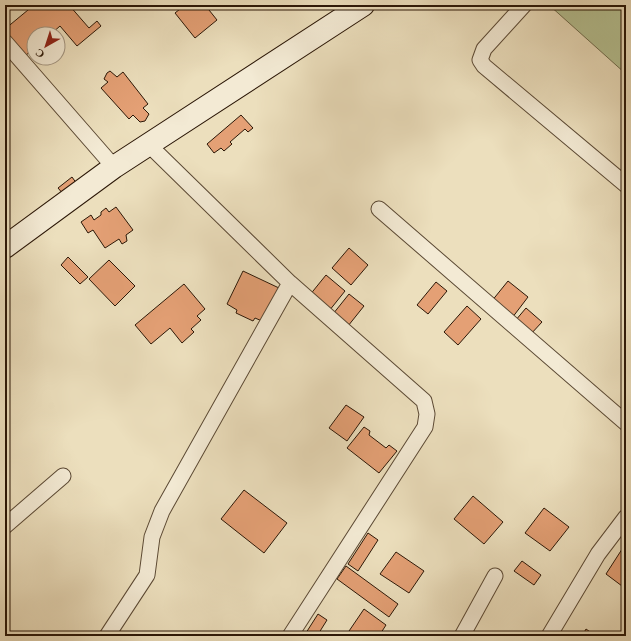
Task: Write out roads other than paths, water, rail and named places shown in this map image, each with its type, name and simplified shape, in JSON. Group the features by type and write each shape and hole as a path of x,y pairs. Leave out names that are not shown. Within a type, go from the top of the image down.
{"street":[{"path":"524,5 484,49 480,60 484,66 626,185"},
{"path":"5,246 114,167 355,7"},
{"path":"5,42 114,167"},
{"path":"148,144 290,283 424,401 427,414 425,427 290,636"},
{"path":"379,209 626,422"},
{"path":"107,636 147,575 152,537 162,511 290,283"},
{"path":"5,526 63,476"},
{"path":"549,636 598,554 626,516"},
{"path":"462,636 495,576"}]}
